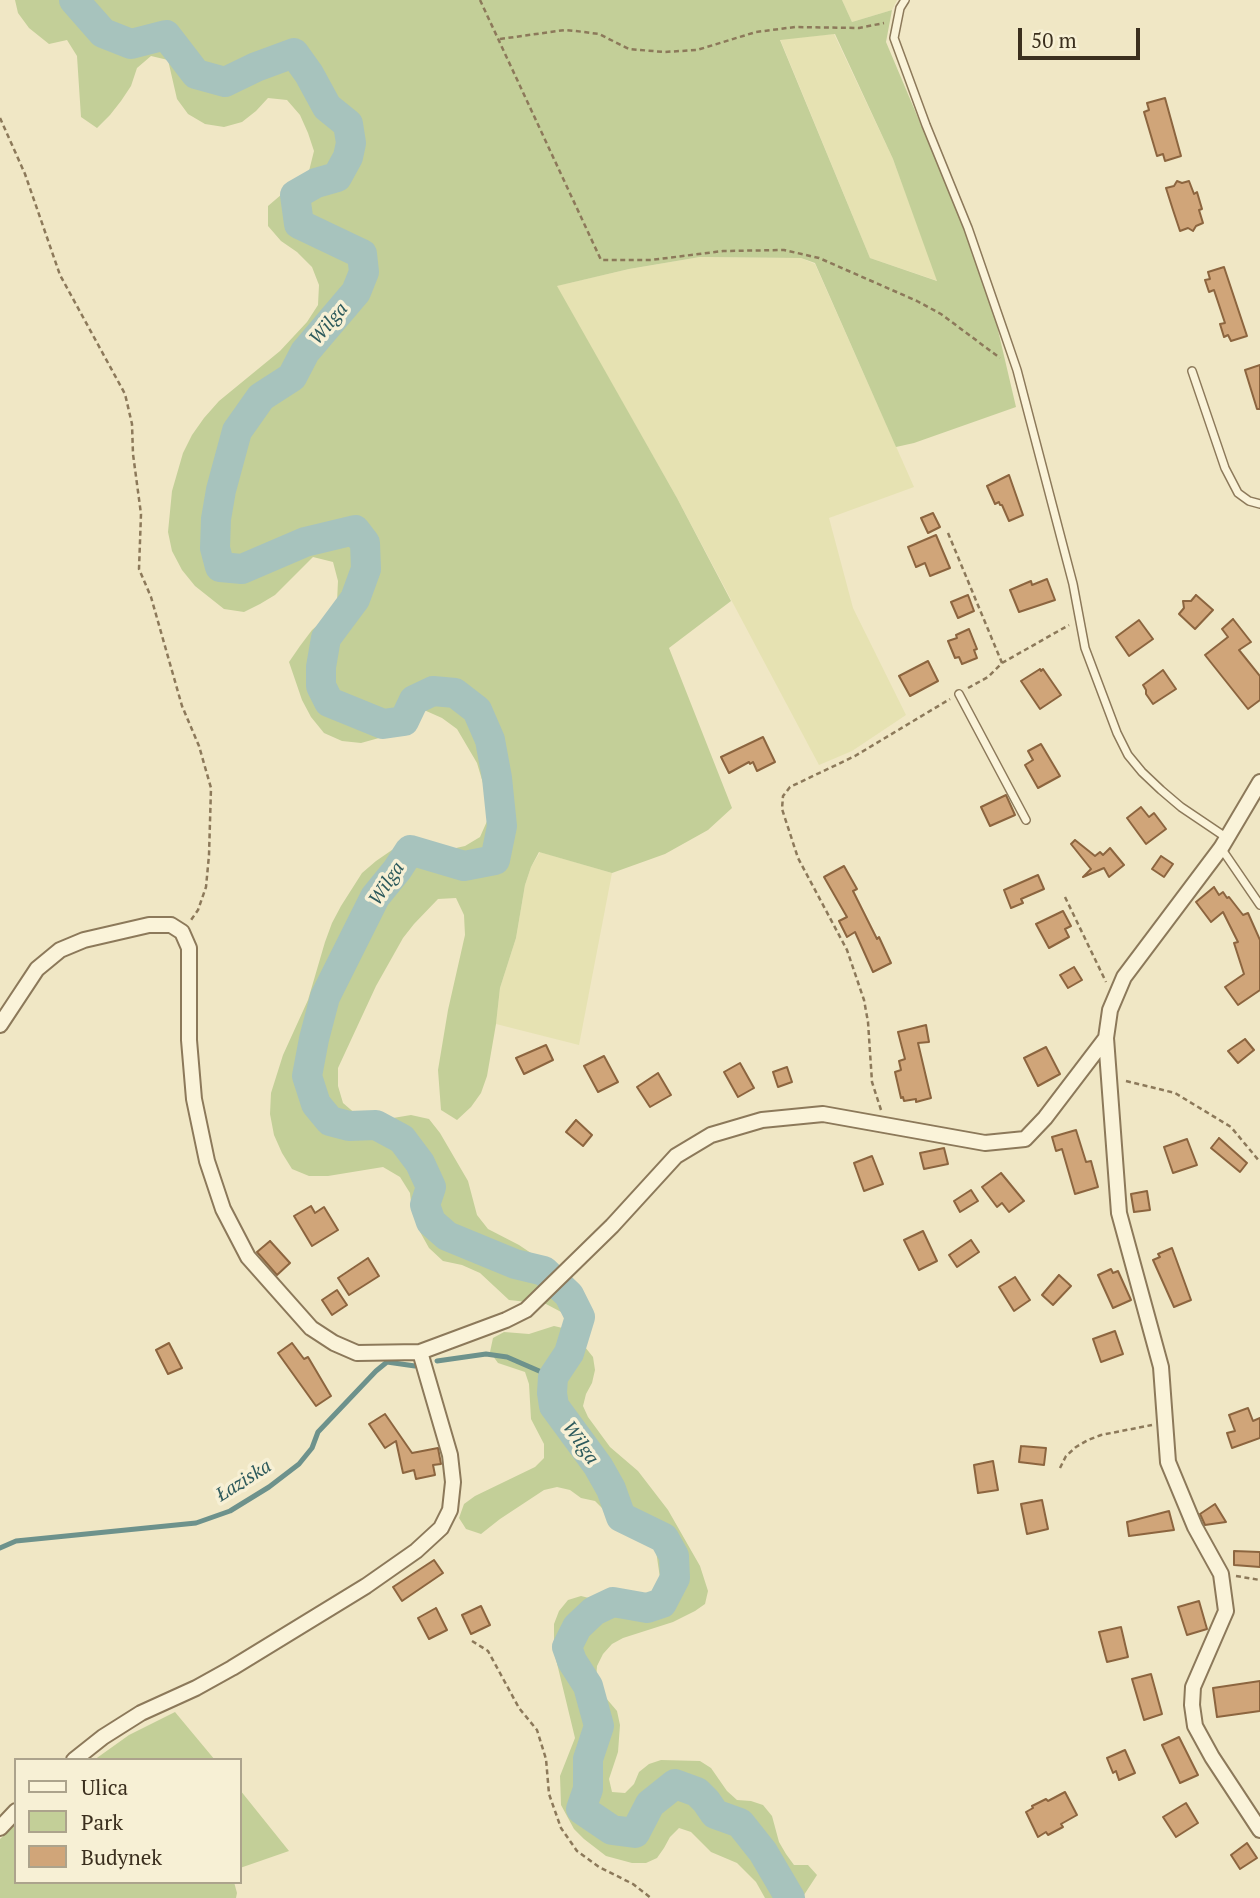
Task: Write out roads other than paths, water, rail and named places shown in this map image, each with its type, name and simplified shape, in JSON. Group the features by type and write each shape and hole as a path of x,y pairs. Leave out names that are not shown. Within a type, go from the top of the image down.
{"street":[{"path":"1260,782 1225,843 1124,977 1110,1010 1106,1038 1119,1213 1161,1367 1168,1462 1195,1527 1221,1574 1226,1611 1193,1687 1195,1726 1260,1830"},
{"path":"0,1024 37,969 60,950 84,940 149,925 171,925 182,932 189,948 189,1040 194,1099 207,1161 223,1209 248,1257 312,1328 334,1343 357,1353 420,1352 526,1310 612,1226 676,1156 711,1135 762,1120 822,1114 985,1143 1025,1139 1045,1118 1106,1038"},
{"path":"77,1758 141,1713 232,1668 366,1586 416,1551 441,1528 450,1510 453,1482 450,1455 420,1352"},
{"path":"0,1828 14,1813"}],"lane":[{"path":"905,0 900,8 894,38 968,228 1017,370 1073,584 1085,648 1117,733 1128,755 1142,772 1225,843 1260,905"},
{"path":"1192,371 1225,468 1238,493 1249,501 1260,504"},
{"path":"959,694 1026,820"}],"waterway":[{"name":"Wilga","path":"74,0 103,33 131,44 166,35 196,74 225,82 294,53 327,107 348,124 351,143 348,157 337,177 316,183 295,195 299,224 362,254 364,272 356,292 305,352 292,377 261,397 237,431 221,490 215,548 220,567 242,569 305,542 355,530 365,543 366,569 355,599 326,638 321,686 329,702 383,724 404,721 414,700 433,691 455,693 477,710 490,740 502,826 495,860 464,866 410,850 375,897 325,997 307,1076 316,1104 330,1121 349,1126 376,1125 402,1139 420,1163 431,1187 425,1205 431,1222 447,1236 515,1264 544,1271 569,1295 580,1317 569,1353 553,1377 554,1406 598,1466 611,1489 621,1517 664,1538 674,1556 675,1578 662,1603 647,1608 613,1602 594,1611 577,1627 567,1647 572,1661 588,1686 599,1726 588,1759 588,1789 581,1809 612,1830 635,1833 650,1804 675,1784 697,1792 715,1814 740,1823 763,1852 790,1898"},
{"name":"Łaziska","path":"437,1361 486,1354 507,1357 553,1377"},
{"name":"Łaziska","path":"0,1548 16,1541 196,1523 230,1511 269,1487 299,1464 312,1448 318,1432 387,1362 415,1366"}]}
